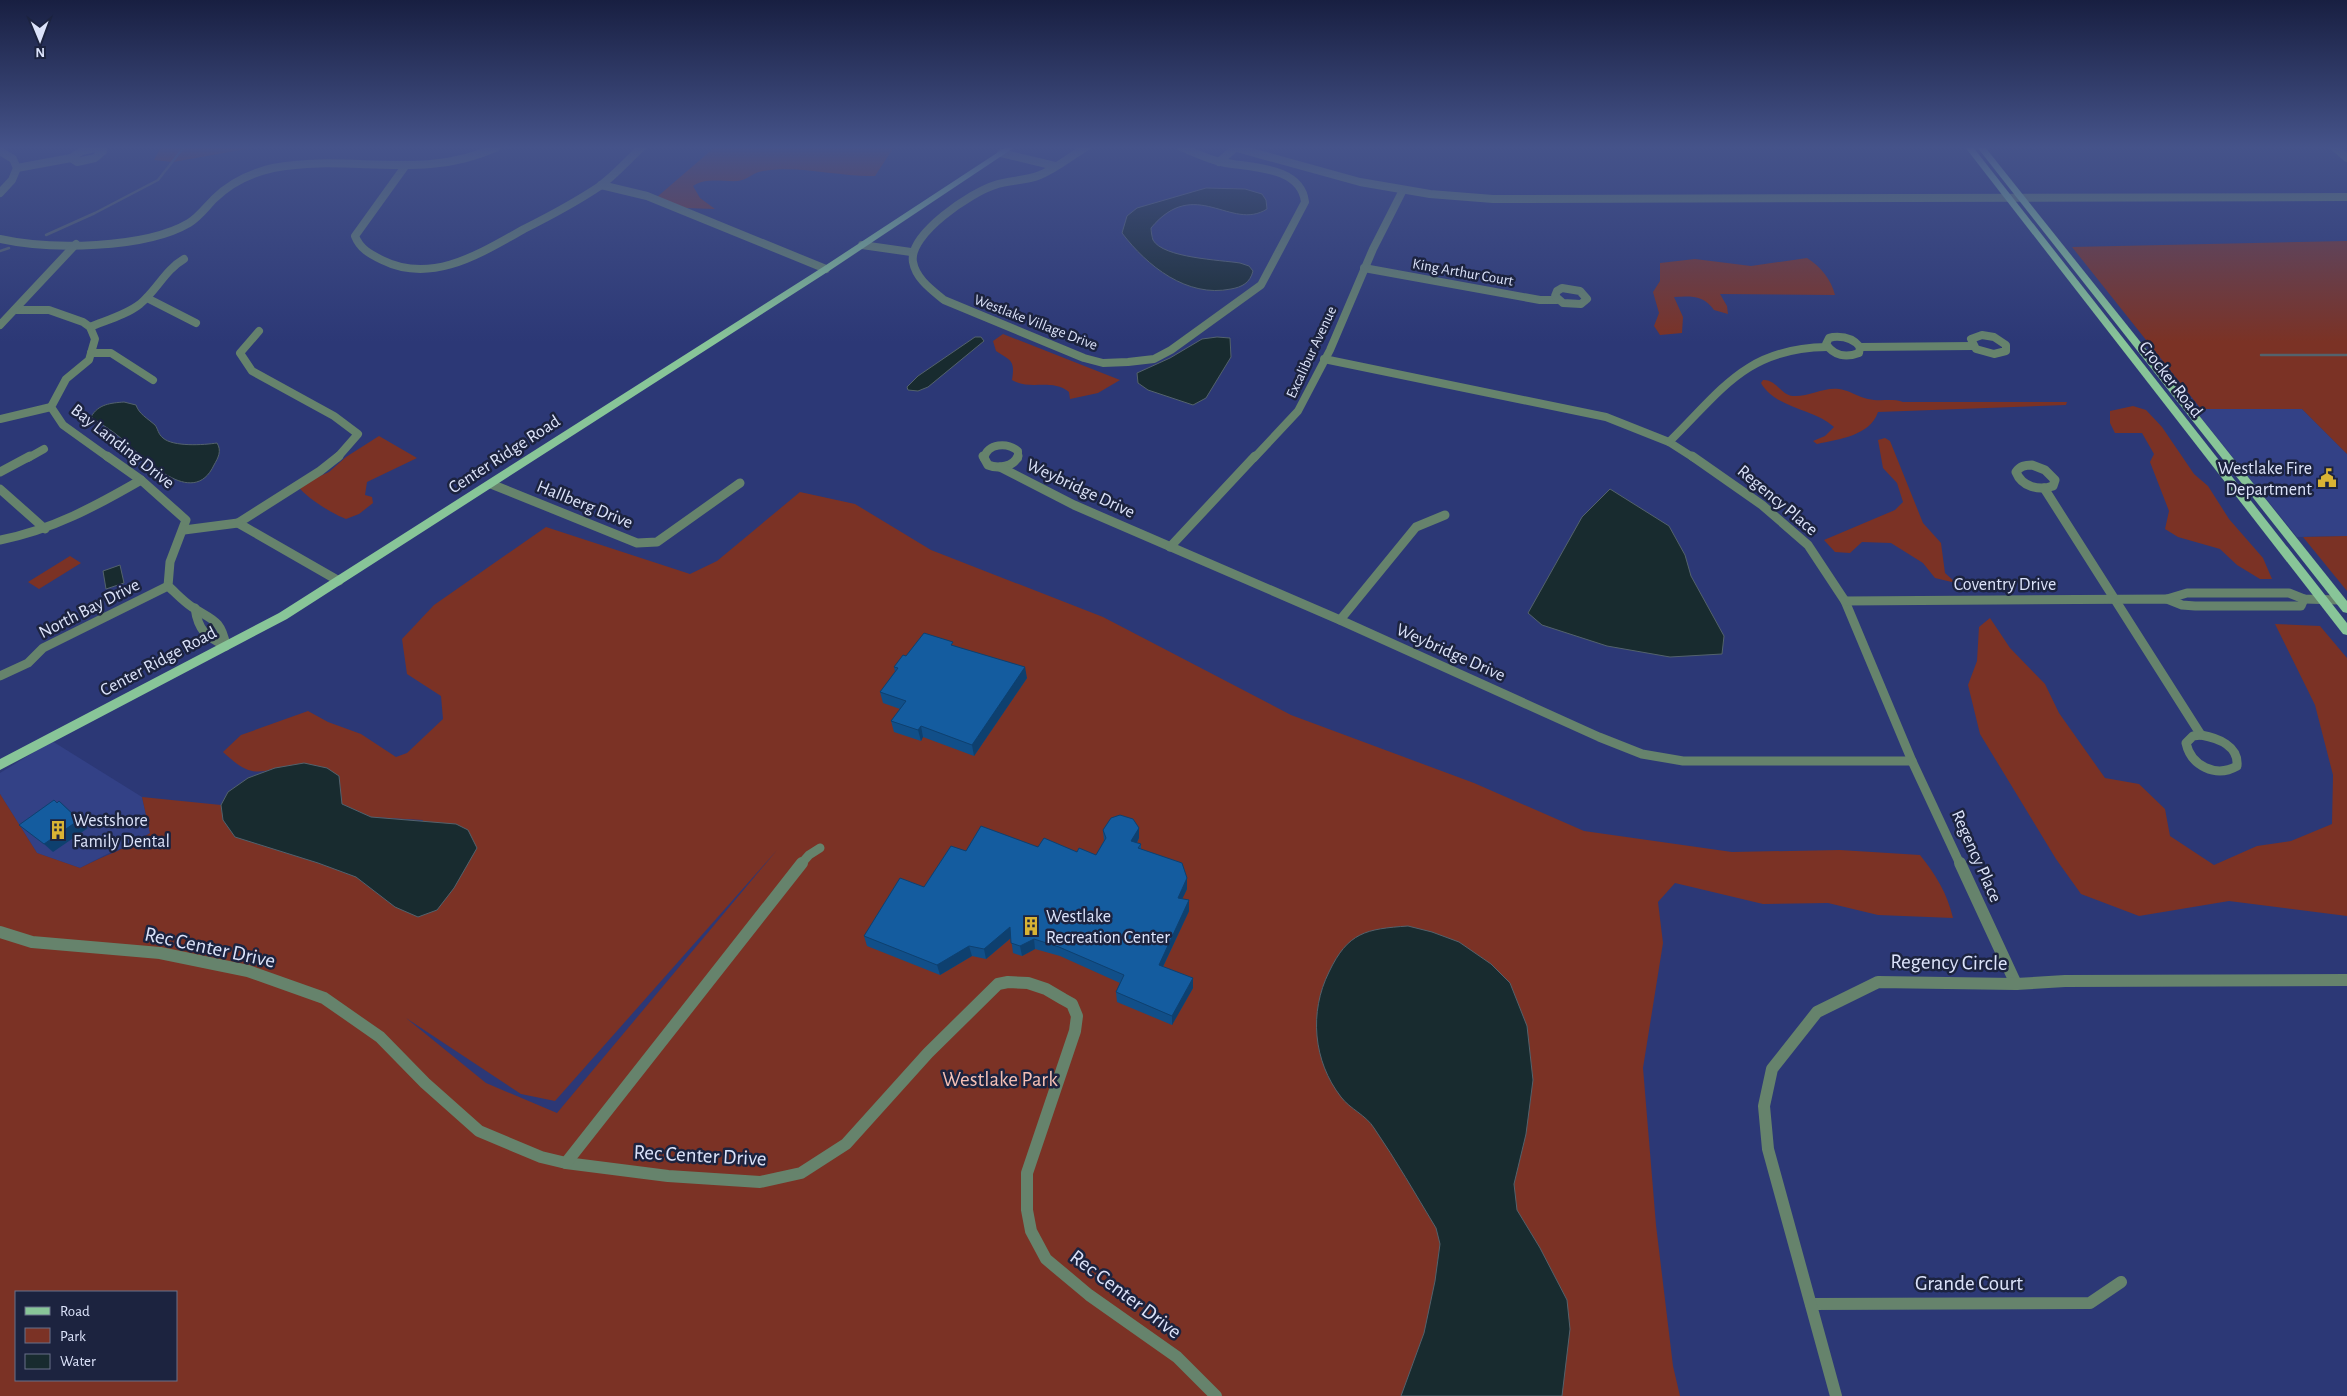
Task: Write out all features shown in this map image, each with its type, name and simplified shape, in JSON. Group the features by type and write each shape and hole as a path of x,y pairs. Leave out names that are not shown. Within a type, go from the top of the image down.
{"main road":[{"name":"Center Ridge Road","path":"0,765 283,616 912,212"},
{"name":"Crocker Road","path":"2019,212 2347,631"},
{"name":"Crocker Road","path":"2033,212 2347,609"}],"street":[{"path":"0,239 25,243 135,242 166,234 196,218 202,212"},
{"path":"372,212 355,236 358,244 368,253 392,265 408,269 438,268 463,262 555,212"},
{"path":"687,212 826,269"},
{"path":"862,245 912,252 918,238 935,221 949,212"},
{"name":"Westlake Village Drive","path":"912,252 917,277 928,289 944,300 1084,358 1103,362 1128,362 1154,358 1171,350 1261,285 1300,212"},
{"name":"Excalibur Avenue","path":"1170,547 1298,411 1330,350 1364,268 1392,212"},
{"path":"0,325 76,244"},
{"path":"90,327 138,305 147,298 169,269 184,259"},
{"name":"King Arthur Court","path":"1364,268 1540,300 1557,300"},
{"path":"147,298 196,323"},
{"path":"15,310 49,310 83,322 90,327 95,339 91,353 111,354 120,357 153,380"},
{"path":"226,646 223,628 212,616 195,608 168,586 170,562 184,530 238,523 254,510 328,465 351,446 358,434 334,416 252,371 240,353 259,331"},
{"path":"1827,347 1826,341 1829,338 1838,336 1850,338 1860,347 1973,346"},
{"path":"1669,442 1732,381 1753,364 1774,354 1796,348 1827,347 1835,353 1847,356 1856,355 1861,350 1860,347"},
{"name":"Bay Landing Drive","path":"91,353 89,360 66,379 51,407 64,425 142,480 186,520 184,530"},
{"name":"Regency Place","path":"1324,359 1606,417 1669,442 1700,461 1762,505 1808,545 1844,601 1912,761 2016,984"},
{"path":"0,419 51,407"},
{"path":"0,472 44,449"},
{"name":"Weybridge Drive","path":"1000,468 1074,505 1340,620 1599,737 1642,754 1683,761 1912,761"},
{"path":"0,540 45,529 70,520 142,480"},
{"name":"Hallberg Drive","path":"490,484 637,543 657,542 740,483"},
{"path":"2044,488 2201,734 2217,738 2232,749 2238,761 2237,766 2233,770 2218,771 2194,760 2186,748 2186,743 2193,736 2201,734"},
{"path":"0,489 45,529"},
{"path":"1340,620 1416,527 1445,515"},
{"path":"238,523 339,581"},
{"name":"North Bay Drive","path":"0,676 28,663 43,648 168,586"},
{"name":"Coventry Drive","path":"1844,601 2167,599 2195,606 2301,606 2304,599 2339,600"},
{"path":"195,608 197,627 208,638 226,646"},
{"path":"566,1163 800,865 809,855 820,848"},
{"name":"Rec Center Drive","path":"0,932 32,942 160,953 248,971 324,998 380,1038 425,1083 479,1131 541,1157 566,1163 668,1176 760,1182 801,1173 846,1144 924,1058 998,984 1010,980 1025,980 1072,1004 1077,1016 1075,1031 1027,1173 1027,1210 1031,1231 1046,1259 1089,1295 1177,1357 1216,1396"},
{"name":"Regency Circle","path":"1836,1396 1768,1150 1764,1106 1772,1069 1817,1012 1878,982 2016,984 2066,981 2347,980"},
{"name":"Grande Court","path":"1811,1304 2090,1303 2120,1282"}],"shaded area":[{"path":"2194,409 2302,409 2347,454 2347,536 2297,537"},
{"path":"52,741 142,797 150,833 137,842 107,854 80,868 37,853 0,794 0,773"}],"green space":[{"path":"2347,241 2347,454 2302,409 2201,409 2072,247"},
{"path":"1807,258 1825,274 1835,295 1720,294 1727,306 1728,314 1714,310 1701,299 1674,297 1683,317 1682,333 1660,335 1654,326 1659,313 1653,292 1660,281 1660,263 1695,259 1751,266"},
{"path":"1003,334 1120,380 1098,393 1070,399 1069,392 1062,388 1019,383 1012,380 1013,369 1011,362 996,351 993,341"},
{"path":"1763,380 1768,380 1785,393 1793,396 1833,389 1850,392 1868,399 1903,402 2067,402 2066,405 1878,412 1874,420 1861,431 1844,438 1817,444 1813,441 1825,436 1834,427 1816,416 1776,398 1761,383"},
{"path":"2133,406 2146,410 2162,427 2194,474 2208,486 2229,519 2263,558 2272,579 2260,579 2237,565 2220,549 2178,537 2165,529 2169,511 2150,462 2154,454 2142,433 2115,433 2110,423 2110,411"},
{"path":"379,436 417,458 367,482 365,495 372,497 373,503 359,514 346,519 341,517 313,500 298,486 329,472 346,457"},
{"path":"1885,438 1890,441 1923,523 1941,543 1945,573 1956,583 1935,578 1923,563 1891,543 1862,542 1850,553 1835,552 1824,540 1895,510 1903,502 1897,483 1883,468 1878,440"},
{"name":"Westlake Park","path":"800,492 855,504 931,550 1103,617 1291,715 1474,783 1584,831 1732,852 1840,850 1920,855 1948,900 1953,918 1878,915 1828,903 1763,904 1675,883 1658,902 1663,943 1643,1068 1656,1225 1673,1366 1680,1396 0,1396 0,794 37,853 80,868 125,848 150,833 142,797 221,805 223,820 235,837 356,877 395,907 423,820 371,817 342,804 339,776 275,768 267,771 253,771 235,763 223,752 241,735 308,711 328,722 361,734 396,757 407,753 443,719 441,696 407,674 402,639 434,605 546,527 690,574 717,561","holes":["777,850 557,1113 486,1083 406,1018 521,1094 555,1101"]},
{"path":"2347,536 2347,591 2303,537"},
{"path":"70,556 81,563 39,589 28,582"},
{"path":"1990,618 2010,648 2045,684 2059,713 2105,778 2139,784 2165,809 2170,836 2214,865 2257,846 2291,841 2332,824 2333,775 2315,705 2275,624 2320,626 2347,658 2347,916 2229,901 2139,916 2081,894 2056,859 1980,734 1968,685 1977,661 1979,627"}],"water":[{"path":"1132,212 1169,212 1151,228 1153,240 1159,246 1168,251 1193,257 1240,263 1249,266 1253,271 1252,275 1245,284 1239,287 1215,291 1199,289 1169,277 1143,257 1122,233 1127,216"},
{"path":"1233,212 1258,212 1253,214"},
{"path":"975,337 981,337 984,341 928,387 918,391 908,390 907,387 918,376"},
{"path":"1230,338 1231,357 1206,398 1193,405 1148,390 1138,383 1137,373 1170,358 1202,339"},
{"path":"124,402 136,405 141,413 155,425 161,436 168,441 189,445 217,443 219,449 218,457 205,478 194,483 181,482 168,476 115,433 91,417 101,407"},
{"path":"1610,489 1669,526 1685,555 1691,576 1724,636 1722,654 1670,657 1607,646 1542,625 1528,613 1582,517"},
{"path":"120,565 124,583 106,589 103,571"},
{"path":"304,763 327,768 339,776 342,804 371,817 456,824 468,830 477,848 454,888 437,910 418,917 395,907 356,877 235,837 223,820 221,805 228,792 248,778 275,768"},
{"path":"1408,926 1459,942 1491,964 1510,983 1527,1026 1533,1080 1526,1134 1514,1184 1517,1210 1540,1248 1567,1300 1570,1329 1562,1396 1401,1396 1424,1333 1435,1281 1440,1244 1436,1228 1371,1123 1341,1097 1332,1083 1324,1068 1320,1052 1317,1020 1323,987 1329,972 1343,948 1360,935 1370,931"}],"building":[{"path":"924,633 953,642 951,645 1025,667 972,745 921,726 918,730 891,721 906,701 880,692 898,668 894,667 903,655 906,656"},
{"path":"54,800 57,803 59,801 79,820 44,844 19,825"},
{"name":"Westlake Recreation Center","path":"1120,815 1133,819 1139,828 1131,841 1141,844 1138,848 1182,863 1187,878 1178,898 1189,900 1159,965 1193,978 1172,1016 1116,992 1124,975 1059,947 1034,939 1020,946 1011,943 1010,927 984,949 969,946 937,965 864,936 900,878 924,887 951,846 966,851 981,826 1038,847 1044,838 1077,852 1079,848 1096,855 1106,838 1103,830 1111,818"}],"waterway":[{"path":"46,235 97,212"},
{"path":"0,251 9,248"},
{"path":"2261,355 2347,355"}],"place":[{"name":"Westlake Fire Department","path":"2327,478"},
{"name":"Westshore Family Dental","path":"58,830"},
{"name":"Westlake Recreation Center","path":"1031,926"}]}
